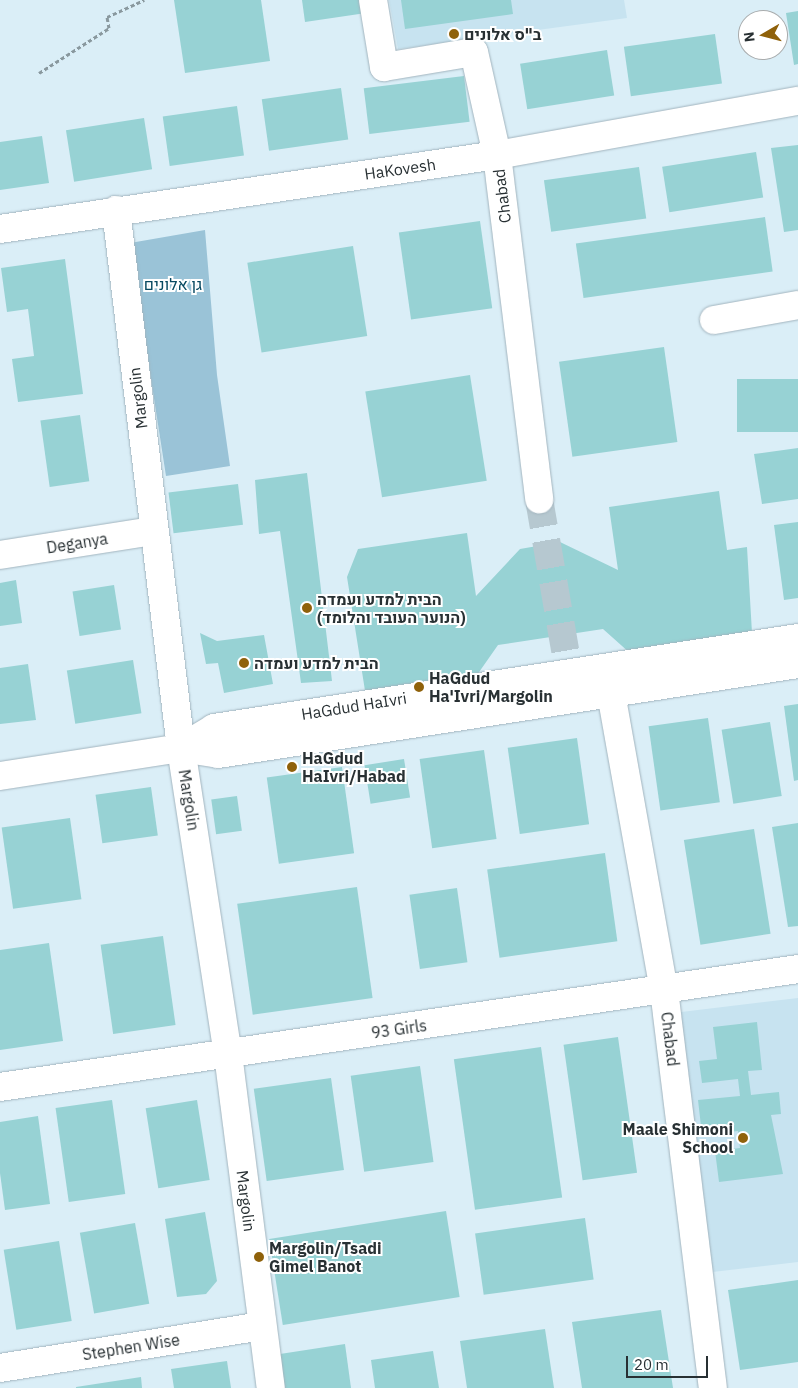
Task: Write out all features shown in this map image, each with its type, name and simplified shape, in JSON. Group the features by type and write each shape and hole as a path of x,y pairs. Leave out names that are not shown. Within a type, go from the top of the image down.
{"street":[{"name":"Chabad","path":"373,0 384,67 474,52 497,155 539,499"},
{"name":"HaKovesh","path":"0,229 116,210 497,155 798,101"},
{"name":"Margolin","path":"116,210 181,748 228,1054 271,1388"},
{"path":"714,320 798,305"},
{"name":"Deganya","path":"0,555 154,531"},
{"name":"HaGdud HaIvri","path":"181,748 214,728 798,638"},
{"name":"HaGdud HaIvri","path":"0,776 181,748 218,754 798,664"},
{"name":"Chabad","path":"611,693 664,990 713,1388"},
{"name":"93 Girls","path":"0,1087 798,970"},
{"name":"Stephen Wise","path":"0,1368 262,1326"}],"path":[{"path":"39,73 109,28 108,17 144,0"}],"shaded area":[{"name":"ב\"ס אלונים","path":"389,0 624,0 627,18 398,49"},
{"name":"Maale Shimoni School","path":"798,998 798,1262 704,1273 673,1013"}],"green space":[{"name":"גן אלונים","path":"205,230 217,375 230,466 166,476 130,243"}],"building":[{"path":"174,0 261,0 270,61 185,73"},
{"path":"302,0 364,0 366,13 305,22"},
{"path":"401,0 511,0 513,14 405,29"},
{"path":"798,11 798,64 794,65 788,26 788,13"},
{"path":"715,34 722,84 631,96 624,47"},
{"path":"607,50 614,95 527,109 520,64"},
{"path":"464,76 470,122 369,134 364,88"},
{"path":"341,88 348,139 269,151 262,99"},
{"path":"237,106 244,156 170,166 163,116"},
{"path":"144,118 152,169 74,182 66,130"},
{"path":"42,136 49,183 0,190 0,142"},
{"path":"798,145 798,230 784,232 771,148"},
{"path":"756,152 763,197 669,212 662,167"},
{"path":"639,167 646,218 551,232 544,180"},
{"path":"765,217 773,271 584,298 576,244"},
{"path":"480,221 492,308 411,320 399,232"},
{"path":"353,246 367,336 262,353 247,263"},
{"path":"65,259 83,394 18,402 12,359 34,356 28,309 7,312 1,268"},
{"path":"664,347 677,442 572,457 559,362"},
{"path":"470,375 487,481 382,497 365,392"},
{"path":"737,379 798,379 798,432 737,432"},
{"path":"80,415 89,481 50,487 40,421"},
{"path":"798,448 798,499 762,504 754,454"},
{"name":"הבית למדע ועמדה (הנוער העובד והלומד)","path":"307,473 332,681 301,683 280,531 259,534 255,480"},
{"path":"238,484 243,525 174,533 169,493"},
{"path":"719,491 727,550 747,547 752,633 631,654 603,629 498,645 477,675 366,697 347,577 358,549 467,533 476,596 520,549 560,542 618,570 609,507"},
{"path":"798,522 798,598 784,600 774,525"},
{"path":"16,580 22,623 0,626 0,583"},
{"path":"114,585 121,629 80,636 73,592"},
{"name":"הבית למדע ועמדה","path":"200,633 217,641 264,635 273,684 224,693 218,663 206,664"},
{"path":"133,660 141,713 75,724 67,670"},
{"path":"28,664 36,720 0,724 0,668"},
{"path":"798,704 798,780 794,781 784,706"},
{"path":"708,718 720,802 660,811 649,726"},
{"path":"770,722 782,796 733,804 722,730"},
{"path":"577,738 589,824 520,834 508,748"},
{"path":"484,750 497,839 432,848 420,759"},
{"path":"404,759 410,798 371,804 364,765"},
{"path":"342,767 354,853 279,864 267,778"},
{"path":"151,787 158,836 102,843 96,795"},
{"path":"237,796 242,831 216,834 211,800"},
{"path":"70,818 81,899 13,909 2,828"},
{"path":"798,823 798,926 788,927 772,827"},
{"path":"754,829 771,934 700,945 684,840"},
{"path":"605,853 617,941 500,958 487,870"},
{"path":"357,887 373,998 253,1015 237,904"},
{"path":"457,888 467,962 420,969 409,895"},
{"path":"163,936 176,1025 113,1034 101,945"},
{"path":"49,943 63,1041 0,1050 0,950"},
{"path":"757,1022 762,1070 748,1071 751,1095 779,1092 781,1114 771,1115 783,1174 719,1182 715,1151 740,1148 738,1131 702,1135 698,1100 740,1096 738,1079 702,1083 699,1061 717,1059 713,1027"},
{"path":"618,1037 637,1173 583,1180 564,1045"},
{"path":"541,1047 562,1198 475,1210 454,1059"},
{"path":"420,1066 433,1162 364,1172 351,1076"},
{"path":"331,1078 344,1170 267,1181 254,1089"},
{"path":"112,1100 125,1194 69,1202 56,1108"},
{"path":"197,1100 210,1180 158,1188 146,1108"},
{"path":"38,1116 50,1204 5,1210 0,1173 0,1122"},
{"path":"446,1211 460,1297 283,1325 269,1239"},
{"path":"205,1212 217,1281 206,1294 177,1297 165,1219"},
{"path":"585,1218 594,1279 484,1295 475,1233"},
{"path":"135,1223 149,1304 94,1313 80,1233"},
{"path":"59,1241 72,1321 16,1330 4,1250"},
{"path":"798,1280 798,1362 740,1370 728,1290"},
{"path":"661,1310 673,1388 582,1388 572,1322"},
{"path":"545,1329 554,1388 467,1388 460,1341"},
{"path":"345,1344 351,1388 284,1388 280,1354"},
{"path":"433,1351 439,1388 375,1388 371,1360"},
{"path":"227,1361 231,1388 174,1388 171,1369"},
{"path":"141,1377 142,1388 76,1388 76,1387"}],"tunnel":[{"path":"539,499 569,673"}],"place":[{"name":"ב\"ס אלונים","path":"454,34"},
{"name":"הבית למדע ועמדה (הנוער העובד והלומד)","path":"307,608"},
{"name":"הבית למדע ועמדה","path":"244,663"},
{"name":"HaGdud Ha'Ivri/Margolin","path":"419,687"},
{"name":"HaGdud HaIvri/Habad","path":"292,767"},
{"name":"Maale Shimoni School","path":"743,1138"},
{"name":"Margolin/Tsadi Gimel Banot","path":"259,1257"}]}
